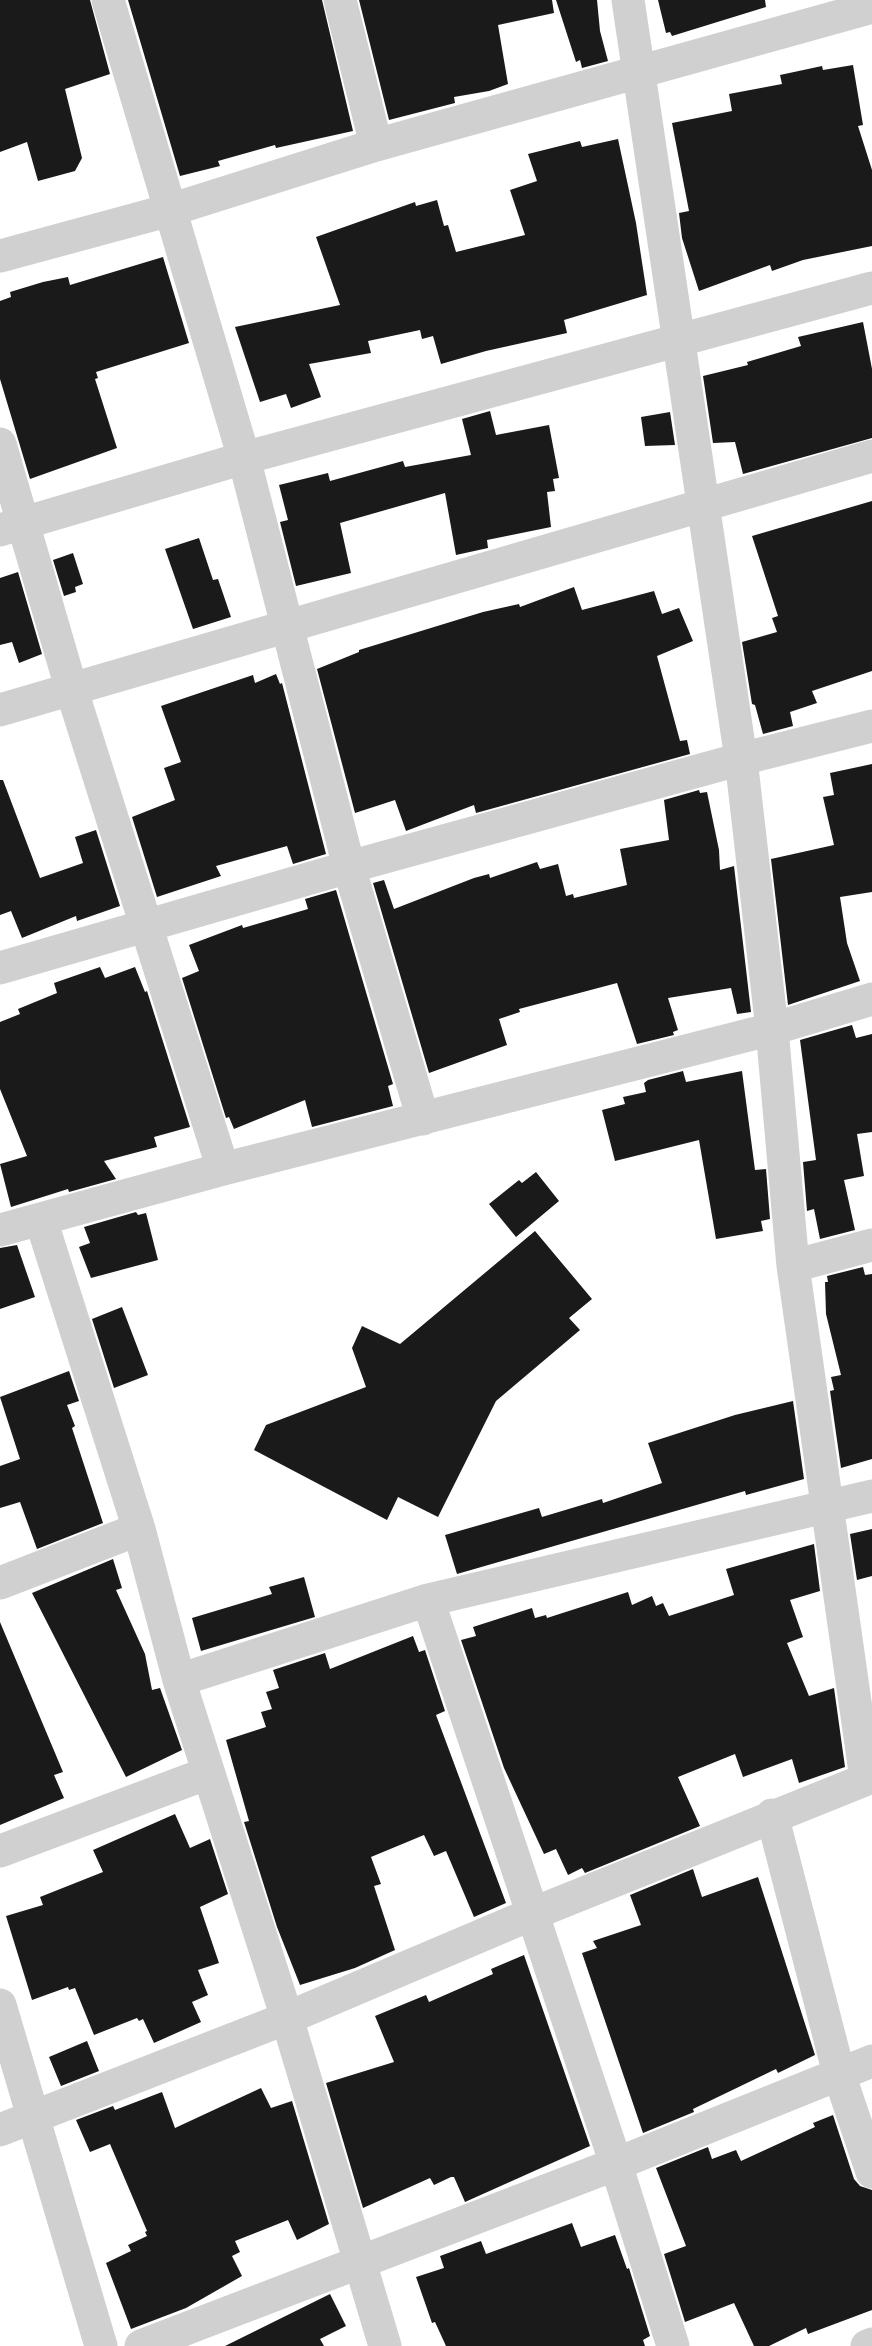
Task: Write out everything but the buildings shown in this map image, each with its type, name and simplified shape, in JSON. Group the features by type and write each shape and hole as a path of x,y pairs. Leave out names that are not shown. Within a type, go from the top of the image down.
{"street":[{"path":"108,0 244,459 349,867 423,1119"},
{"path":"340,0 376,145"},
{"path":"0,2130 287,2018 772,1815 869,1778 827,1507 794,1266 772,1029 741,759 628,0"},
{"path":"0,256 170,210 376,145 640,73 872,3"},
{"path":"12,527 244,459 872,288"},
{"path":"0,444 12,527 72,691 223,1169"},
{"path":"0,710 72,691 872,456"},
{"path":"0,968 349,867 741,759 872,726"},
{"path":"0,1230 223,1169 772,1029 872,999"},
{"path":"41,1220 139,1529 179,1680 287,2018 385,2346"},
{"path":"794,1266 872,1245"},
{"path":"179,1680 428,1600 872,1496"},
{"path":"0,1583 139,1529"},
{"path":"428,1600 616,2164 673,2346"},
{"path":"0,1851 208,1773"},
{"path":"772,1815 839,2074 872,2172"},
{"path":"0,2005 100,2346"},
{"path":"141,2346 616,2164 872,2061"},
{"path":"867,2346 872,2344"}]}
